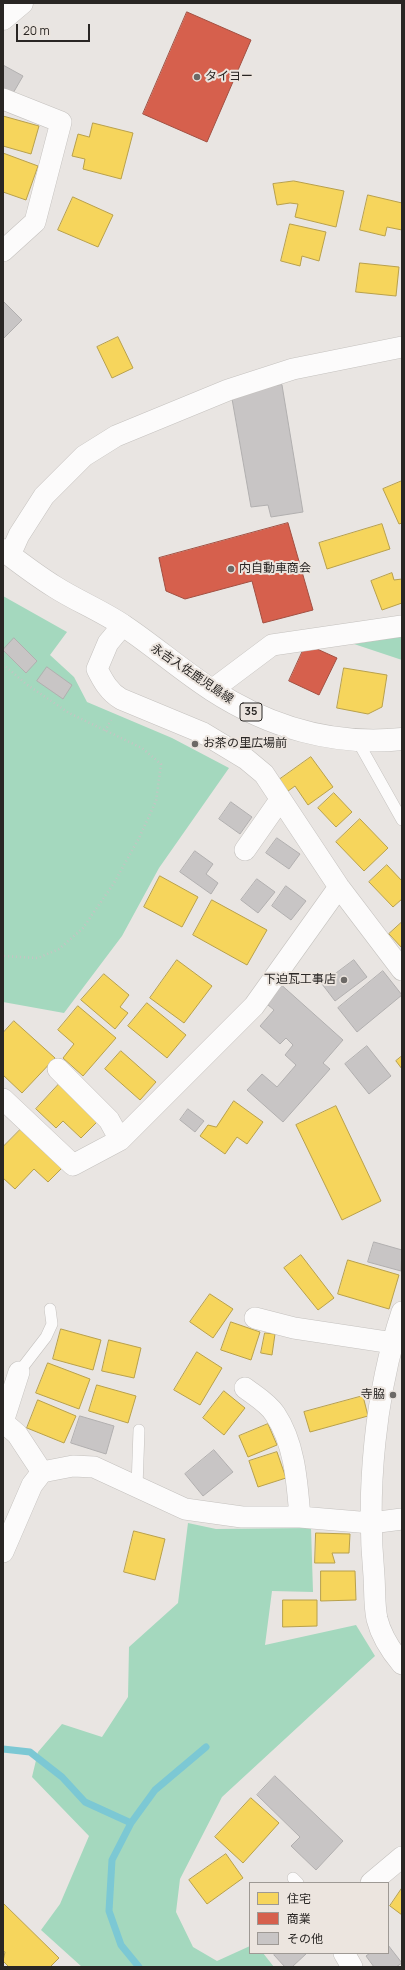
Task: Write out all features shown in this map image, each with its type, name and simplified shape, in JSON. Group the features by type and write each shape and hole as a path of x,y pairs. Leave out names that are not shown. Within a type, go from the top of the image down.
{"main road":[{"path":"3,19 22,3"},
{"name":"永吉入佐鹿児島線","path":"6,553 54,587 123,625 212,690 248,710 291,729 323,737 357,740 402,739"}],"street":[{"path":"3,99 61,122 35,222 3,251"},
{"path":"6,553 44,496 84,456 116,436 228,390 278,374 402,347"},
{"path":"123,625 108,642 97,669 103,681 113,694 121,699 203,733 241,756 264,774 339,887 402,970"},
{"path":"212,690 272,645 402,626"},
{"path":"245,850 280,800"},
{"path":"3,1099 73,1165 120,1140 254,1006 339,887"},
{"path":"58,1069 109,1120 120,1140"},
{"path":"402,1312 388,1360 376,1439 371,1523 377,1619 390,1649 402,1664"},
{"path":"255,1318 294,1328 393,1342"},
{"path":"19,1372 3,1422 17,1434 42,1472"},
{"path":"244,1388 274,1413 284,1434 296,1471 300,1517"},
{"path":"3,1552 32,1485 42,1472 73,1466 94,1467 185,1509 242,1517 300,1517 371,1523 402,1519"},
{"path":"372,1882 402,1857"},
{"path":"345,1954 352,1967"}],"lane":[{"path":"357,740 402,820"},
{"path":"19,1372 46,1337 52,1324 50,1309"},
{"path":"137,1487 139,1430"}],"path":[{"path":"3,664 26,684 69,713 142,748 161,764 156,801 139,838 114,883 83,928 59,949 38,958 3,956"}],"green space":[{"path":"3,596 67,632 50,655 74,677 87,702 172,738 229,768 159,868 122,936 64,1013 3,1002"},
{"path":"402,636 402,660 354,644"},
{"path":"188,1523 216,1529 311,1528 313,1592 272,1591 265,1645 356,1625 375,1656 222,1797 180,1879 176,1912 193,1947 217,1961 249,1946 249,1954 264,1954 274,1967 82,1967 41,1930 60,1904 89,1836 32,1777 38,1752 62,1724 102,1737 128,1697 129,1647 178,1603"}],"building: 住宅":[{"path":"3,116 39,126 31,154 3,146"},
{"path":"93,123 133,133 121,179 83,169 85,159 72,156 78,134 89,137"},
{"path":"3,153 38,166 26,200 3,192"},
{"path":"294,181 344,191 336,227 295,217 298,204 290,203 277,205 273,184"},
{"path":"368,195 402,203 402,230 387,227 385,236 360,230"},
{"path":"73,197 113,215 98,247 58,230"},
{"path":"290,224 326,232 319,261 302,256 300,266 281,261"},
{"path":"360,263 399,267 396,296 356,292"},
{"path":"118,337 133,368 112,378 97,347"},
{"path":"402,481 402,523 399,524 383,489"},
{"path":"382,524 390,549 327,569 319,543"},
{"path":"392,573 394,580 402,579 402,603 382,610 371,581"},
{"path":"344,668 387,675 382,707 368,714 337,708"},
{"path":"311,757 333,787 308,805 295,786 284,794 276,782"},
{"path":"334,793 352,812 336,827 318,808"},
{"path":"360,819 388,848 364,871 336,842"},
{"path":"387,865 402,881 402,899 393,907 369,882"},
{"path":"160,876 198,897 182,927 144,907"},
{"path":"212,900 267,930 247,965 193,935"},
{"path":"402,922 402,948 389,934"},
{"path":"177,960 212,986 184,1023 150,998"},
{"path":"104,974 129,995 120,1007 128,1013 115,1029 81,1000"},
{"path":"147,1003 186,1035 167,1058 128,1026"},
{"path":"78,1006 116,1038 83,1076 63,1058 74,1044 58,1030"},
{"path":"14,1021 55,1058 22,1093 3,1075 3,1033"},
{"path":"121,1051 156,1082 140,1100 105,1069"},
{"path":"402,1056 402,1069 396,1061"},
{"path":"60,1083 99,1120 81,1138 63,1121 56,1128 36,1109"},
{"path":"234,1101 263,1122 247,1144 237,1137 225,1154 200,1136 208,1125 216,1127"},
{"path":"336,1106 381,1201 342,1220 296,1125"},
{"path":"21,1129 62,1168 48,1182 34,1169 15,1189 3,1178 3,1147"},
{"path":"301,1255 334,1298 318,1310 284,1268"},
{"path":"348,1260 399,1275 389,1309 338,1294"},
{"path":"210,1294 233,1309 213,1338 190,1322"},
{"path":"231,1322 260,1332 251,1360 221,1350"},
{"path":"61,1329 101,1340 93,1370 53,1359"},
{"path":"265,1333 275,1334 272,1355 261,1353"},
{"path":"109,1340 141,1348 134,1378 102,1371"},
{"path":"197,1352 222,1368 200,1405 174,1390"},
{"path":"48,1363 90,1379 79,1409 36,1393"},
{"path":"97,1385 136,1396 128,1423 89,1411"},
{"path":"224,1391 245,1408 224,1435 203,1418"},
{"path":"363,1396 368,1416 310,1432 304,1412"},
{"path":"38,1400 76,1416 64,1443 27,1428"},
{"path":"268,1424 277,1445 248,1457 239,1436"},
{"path":"277,1452 286,1478 258,1487 249,1461"},
{"path":"134,1531 165,1539 155,1580 124,1572"},
{"path":"316,1533 350,1534 349,1553 332,1553 335,1563 315,1563"},
{"path":"321,1571 355,1571 356,1600 321,1601"},
{"path":"283,1600 317,1600 317,1626 283,1627"},
{"path":"251,1798 279,1823 243,1863 215,1837"},
{"path":"226,1854 243,1878 207,1904 189,1880"},
{"path":"402,1888 402,1915 390,1906"},
{"path":"3,1903 59,1958 50,1967 9,1967 3,1961 5,1952 3,1951"}],"building: 商業":[{"name":"タイヨー","path":"187,12 251,40 207,142 143,114"},
{"name":"内自動車商会","path":"288,523 313,610 263,623 252,581 185,599 166,591 159,558"},
{"path":"306,644 337,658 319,695 289,681"}],"building: その他":[{"path":"3,65 23,76 12,95 3,91"},
{"path":"3,301 22,320 3,339"},
{"path":"282,385 303,512 271,517 268,505 251,507 231,393"},
{"path":"14,638 37,661 26,673 3,650"},
{"path":"47,667 72,685 63,699 37,681"},
{"path":"231,802 252,817 240,834 219,819"},
{"path":"277,838 300,854 289,869 266,853"},
{"path":"195,851 213,864 206,874 218,883 211,894 180,872"},
{"path":"257,879 275,892 258,913 241,900"},
{"path":"286,886 306,901 291,920 272,906"},
{"name":"下迫瓦工事店","path":"354,960 367,977 335,1001 322,984"},
{"path":"383,971 402,995 357,1032 338,1008"},
{"path":"277,981 343,1040 323,1063 330,1069 283,1122 247,1090 262,1074 277,1087 296,1065 285,1055 293,1045 286,1038 280,1044 260,1026 274,1010 261,999"},
{"path":"367,1046 391,1076 369,1094 345,1064"},
{"path":"188,1109 204,1121 195,1132 180,1120"},
{"path":"374,1242 402,1250 401,1271 368,1262"},
{"path":"80,1416 114,1426 106,1454 71,1443"},
{"path":"214,1450 233,1472 203,1496 185,1474"},
{"path":"275,1776 343,1841 316,1870 291,1846 300,1837 257,1795"},
{"path":"389,1946 402,1963 396,1967 374,1967 366,1956 369,1954 389,1954"},
{"path":"306,1954 292,1967 285,1967 274,1955"}],"waterway":[{"path":"139,1967 121,1945 109,1911 112,1860 131,1823 155,1790 206,1747"},
{"path":"3,1749 30,1752 62,1777 85,1802 131,1823"}],"place":[{"name":"タイヨー","path":"197,77"},
{"name":"内自動車商会","path":"231,569"},
{"name":"お茶の里広場前","path":"195,744"},
{"name":"下迫瓦工事店","path":"344,980"},
{"name":"寺脇","path":"393,1395"}]}
